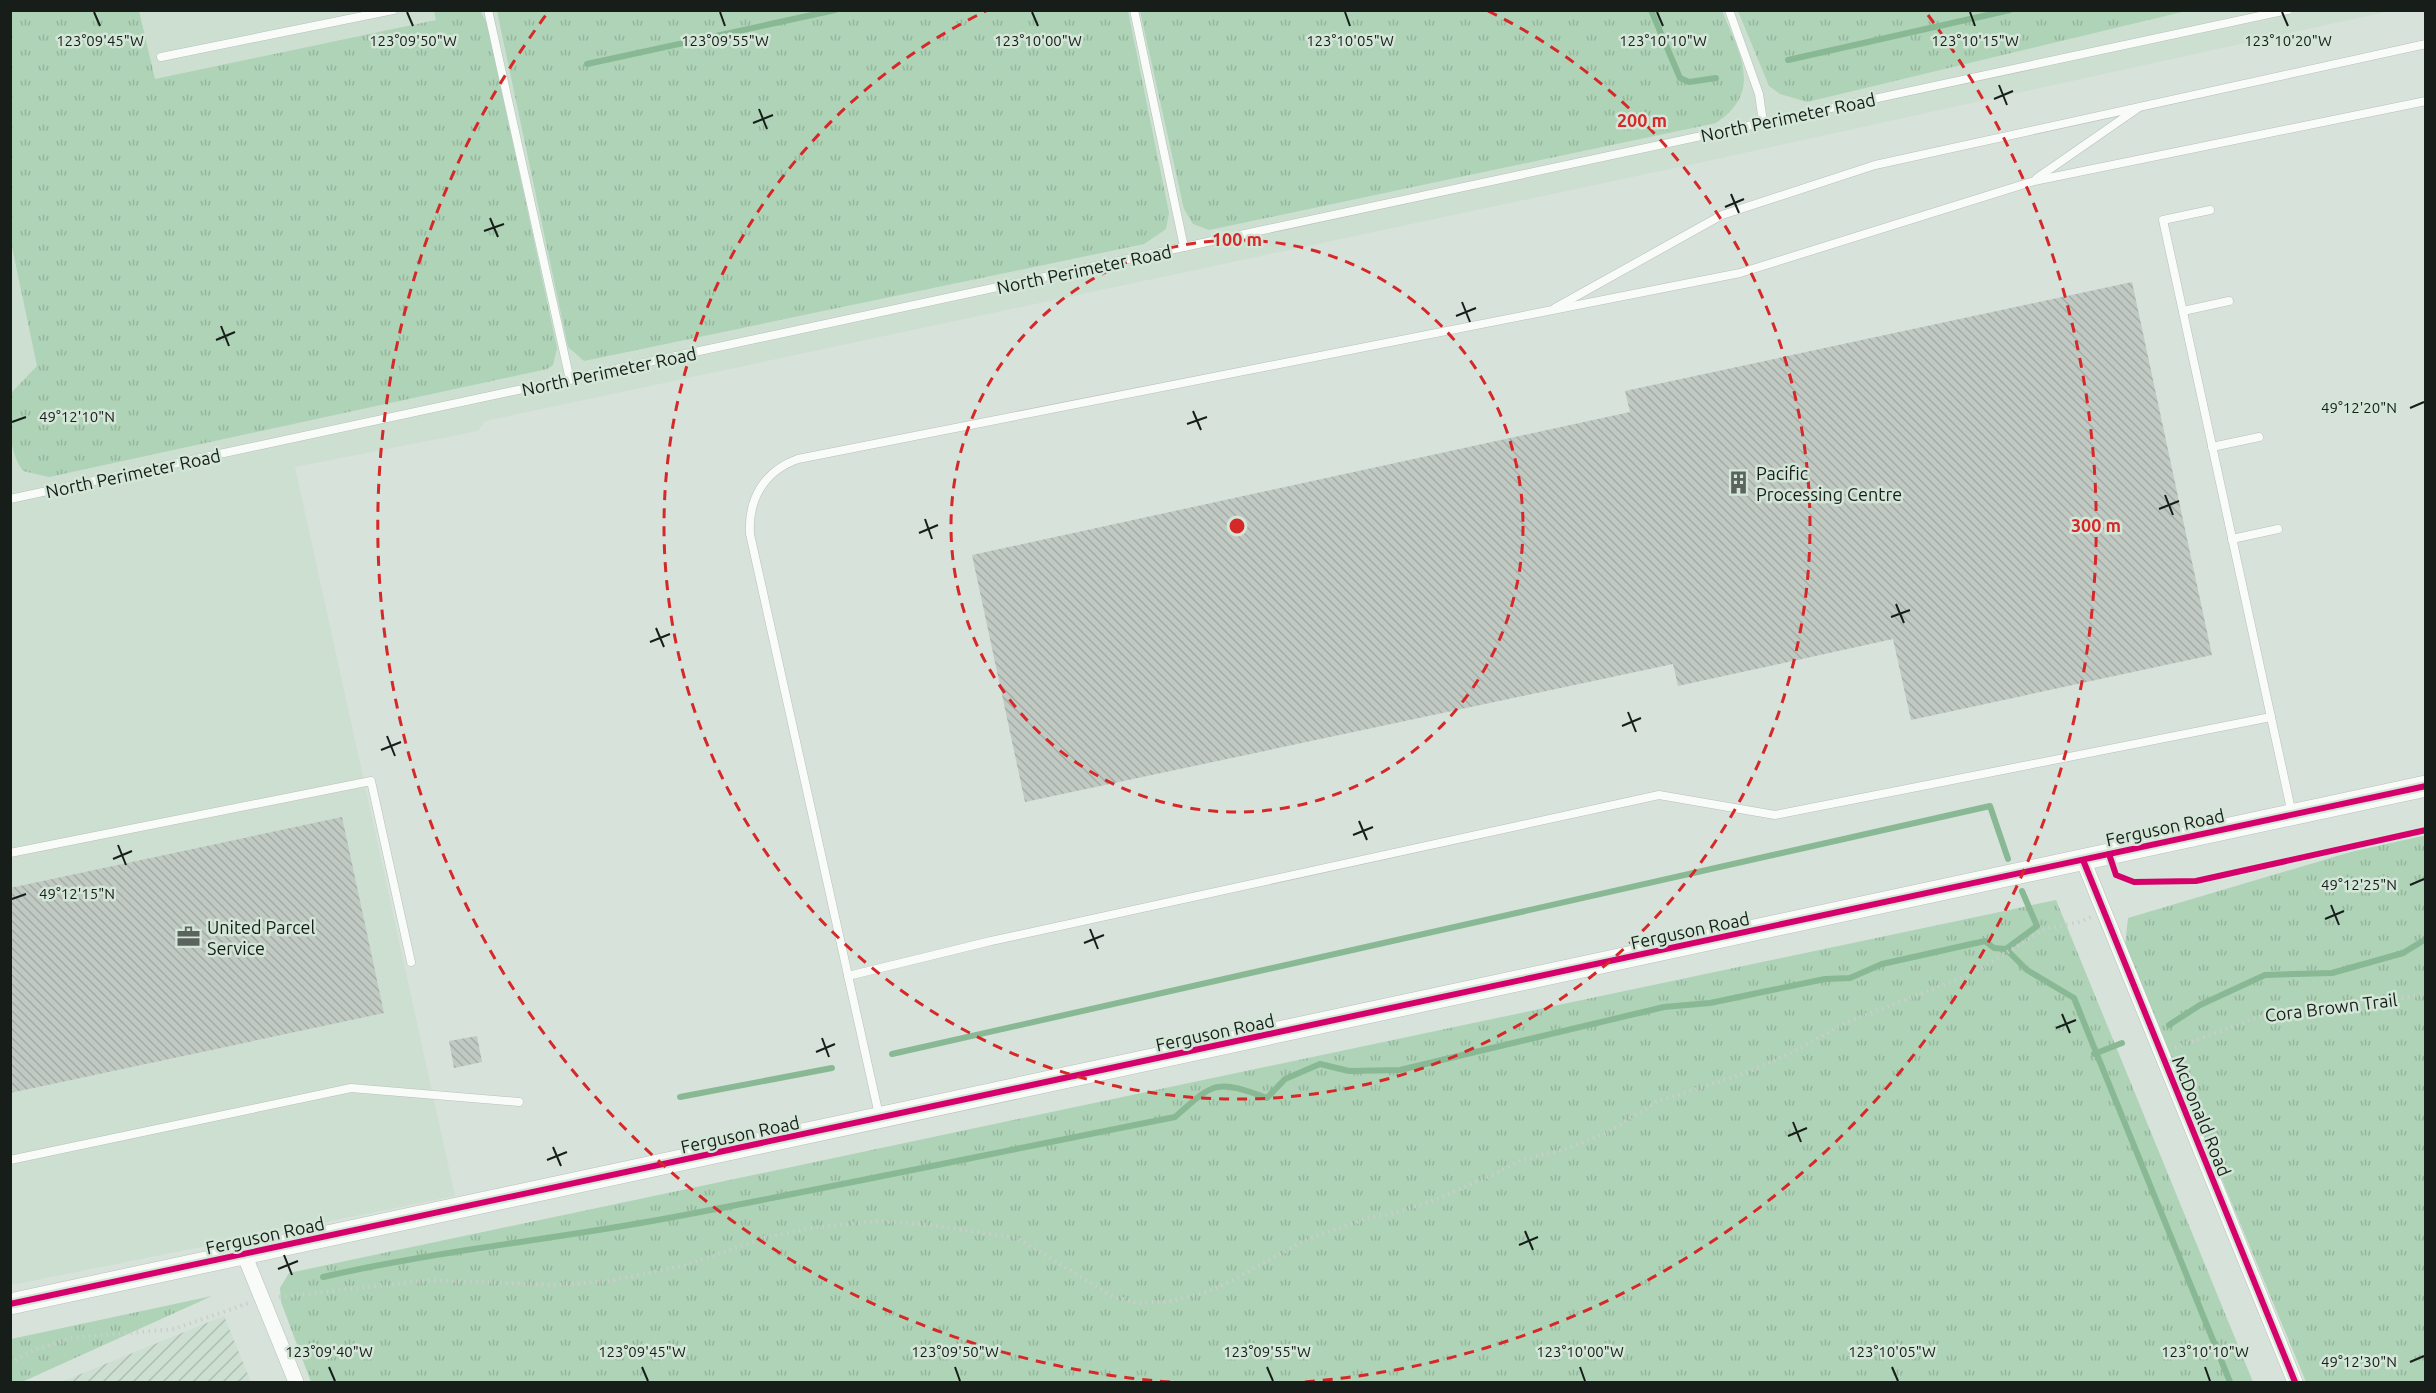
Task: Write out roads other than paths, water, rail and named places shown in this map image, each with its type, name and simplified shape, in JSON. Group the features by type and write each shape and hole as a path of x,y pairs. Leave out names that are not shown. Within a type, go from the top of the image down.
{"street":[{"name":"Ferguson Road","path":"10,1304 880,1120 2426,786"},
{"name":"McDonald Road","path":"2083,860 2295,1383"},
{"path":"244,1254 296,1383"}],"lane":[{"path":"161,57 393,10"},
{"path":"488,10 570,380"},
{"path":"1134,10 1184,247"},
{"path":"1729,10 1759,94 1763,123"},
{"name":"North Perimeter Road","path":"10,499 2288,10"},
{"path":"1548,311 1722,215 1875,165 2426,44"},
{"path":"880,1120 750,534 750,508 758,490 781,465 798,459 1740,273 2034,180 2426,101"},
{"path":"2034,180 2141,105"},
{"path":"2210,210 2163,220 2293,815"},
{"path":"2182,311 2229,301"},
{"path":"2212,447 2259,437"},
{"path":"2232,539 2278,529"},
{"path":"848,976 991,941 1659,795 1775,815 2271,717"},
{"path":"10,853 371,781 411,962"},
{"path":"10,1160 351,1088 519,1102"}],"waterway":[{"path":"587,64 835,10"},
{"path":"1651,10 1680,78 1689,82 1716,78"},
{"path":"1788,60 2010,10"},
{"path":"892,1054 1990,806 2008,859"},
{"path":"2022,891 2037,926 2006,949 2027,970 2074,998 2230,1382"},
{"path":"2169,1025 2200,1005 2265,975 2332,973 2403,953 2426,939"},
{"path":"323,1277 407,1260 663,1219 1175,1117 1199,1097 1217,1087 1237,1088 1267,1098 1285,1079 1320,1064 1349,1071 1400,1070 1664,1007 1710,1003 1825,979 1850,978 1882,964 1985,941 1994,948 2006,949"},
{"path":"2094,1054 2122,1043"},
{"path":"680,1097 832,1068"}],"place":[{"name":"Pacific Processing Centre","path":"1738,483"},
{"name":"United Parcel Service","path":"189,937"}]}
